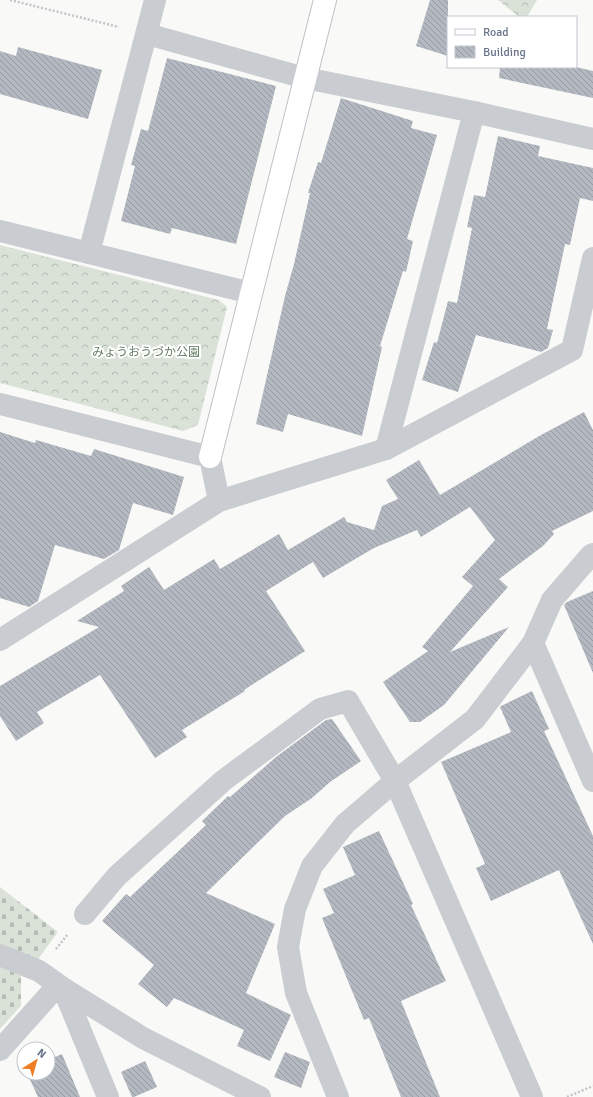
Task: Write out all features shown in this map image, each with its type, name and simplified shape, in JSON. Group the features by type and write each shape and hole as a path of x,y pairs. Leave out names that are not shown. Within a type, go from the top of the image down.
{"street":[{"path":"89,253 155,0"},
{"path":"219,501 210,457 325,0"},
{"path":"147,34 305,78 474,112 593,139"},
{"path":"386,449 474,112"},
{"path":"0,231 251,293"},
{"path":"0,640 219,501 386,449 572,350 593,258"},
{"path":"0,404 210,457"},
{"path":"338,1097 296,993 288,947 295,909 312,866 345,824 395,781 475,720 533,643 552,600 593,554"},
{"path":"533,643 593,781"},
{"path":"85,914 117,876 224,780 320,709 348,701 395,781 532,1097"},
{"path":"0,955 39,970 63,988 143,1038 260,1097"},
{"path":"0,1050 50,994 63,988"},
{"path":"63,988 108,1097"}],"path":[{"path":"10,0 147,34"},
{"path":"39,970 85,914"},
{"path":"567,1097 593,1086"}],"green space":[{"path":"498,0 537,0 528,16 518,16"},
{"name":"みょうおうづか公園","path":"0,245 219,300 227,307 198,425 183,431 0,383"},
{"path":"0,887 58,932 36,962 0,949"},
{"path":"0,960 21,975 21,1006 0,1029"}],"building":[{"path":"430,0 448,0 447,56 416,46"},
{"path":"18,47 102,70 88,119 0,94 0,51 16,56"},
{"path":"167,58 276,86 236,244 172,228 170,234 121,221 135,166 131,165 141,129 148,131"},
{"path":"577,67 593,71 593,98 499,78 500,68"},
{"path":"341,98 413,121 411,128 437,135 407,239 413,241 406,272 403,271 380,346 382,347 362,436 288,414 283,432 256,424 310,193 308,193 318,162 321,163"},
{"path":"498,136 540,146 538,156 593,168 593,201 580,198 570,245 565,244 547,329 553,330 548,348 541,352 476,335 458,392 422,380 434,342 437,343 448,301 457,303 472,228 467,227 474,195 485,197"},
{"path":"584,412 593,430 593,511 552,531 554,534 543,546 499,579 508,587 450,652 509,627 444,705 420,722 410,722 383,682 428,651 422,647 473,586 462,577 495,540 470,507 421,537 417,530 374,548 323,578 313,562 266,591 305,651 244,690 245,691 182,730 187,737 155,758 100,675 37,712 44,723 16,741 0,716 0,686 99,627 77,621 124,591 121,586 149,567 164,590 214,559 220,569 279,534 288,550 344,517 347,522 374,530 382,506 398,499 386,480 419,460 440,495 541,435"},
{"path":"0,432 35,443 36,440 91,456 94,449 184,477 173,515 133,503 119,550 104,559 55,545 38,601 29,607 0,598"},
{"path":"593,591 593,673 564,605 567,602"},
{"path":"532,691 549,729 544,731 593,836 593,944 559,870 491,901 476,868 485,864 441,762 511,732 500,707"},
{"path":"332,719 361,761 330,782 312,798 285,816 206,893 275,924 246,993 291,1015 270,1061 237,1046 244,1030 174,998 167,1007 138,984 154,965 102,921 126,894 130,897 206,825 202,821 228,796 230,797 276,757 326,720"},
{"path":"379,831 413,904 411,905 446,981 401,1001 440,1097 401,1097 369,1018 364,1020 322,918 334,913 323,889 355,875 343,847"},
{"path":"285,1052 310,1062 301,1088 274,1077"},
{"path":"62,1054 80,1097 38,1097 31,1081 56,1081 56,1057"},
{"path":"145,1061 157,1087 132,1097 121,1072"}]}
